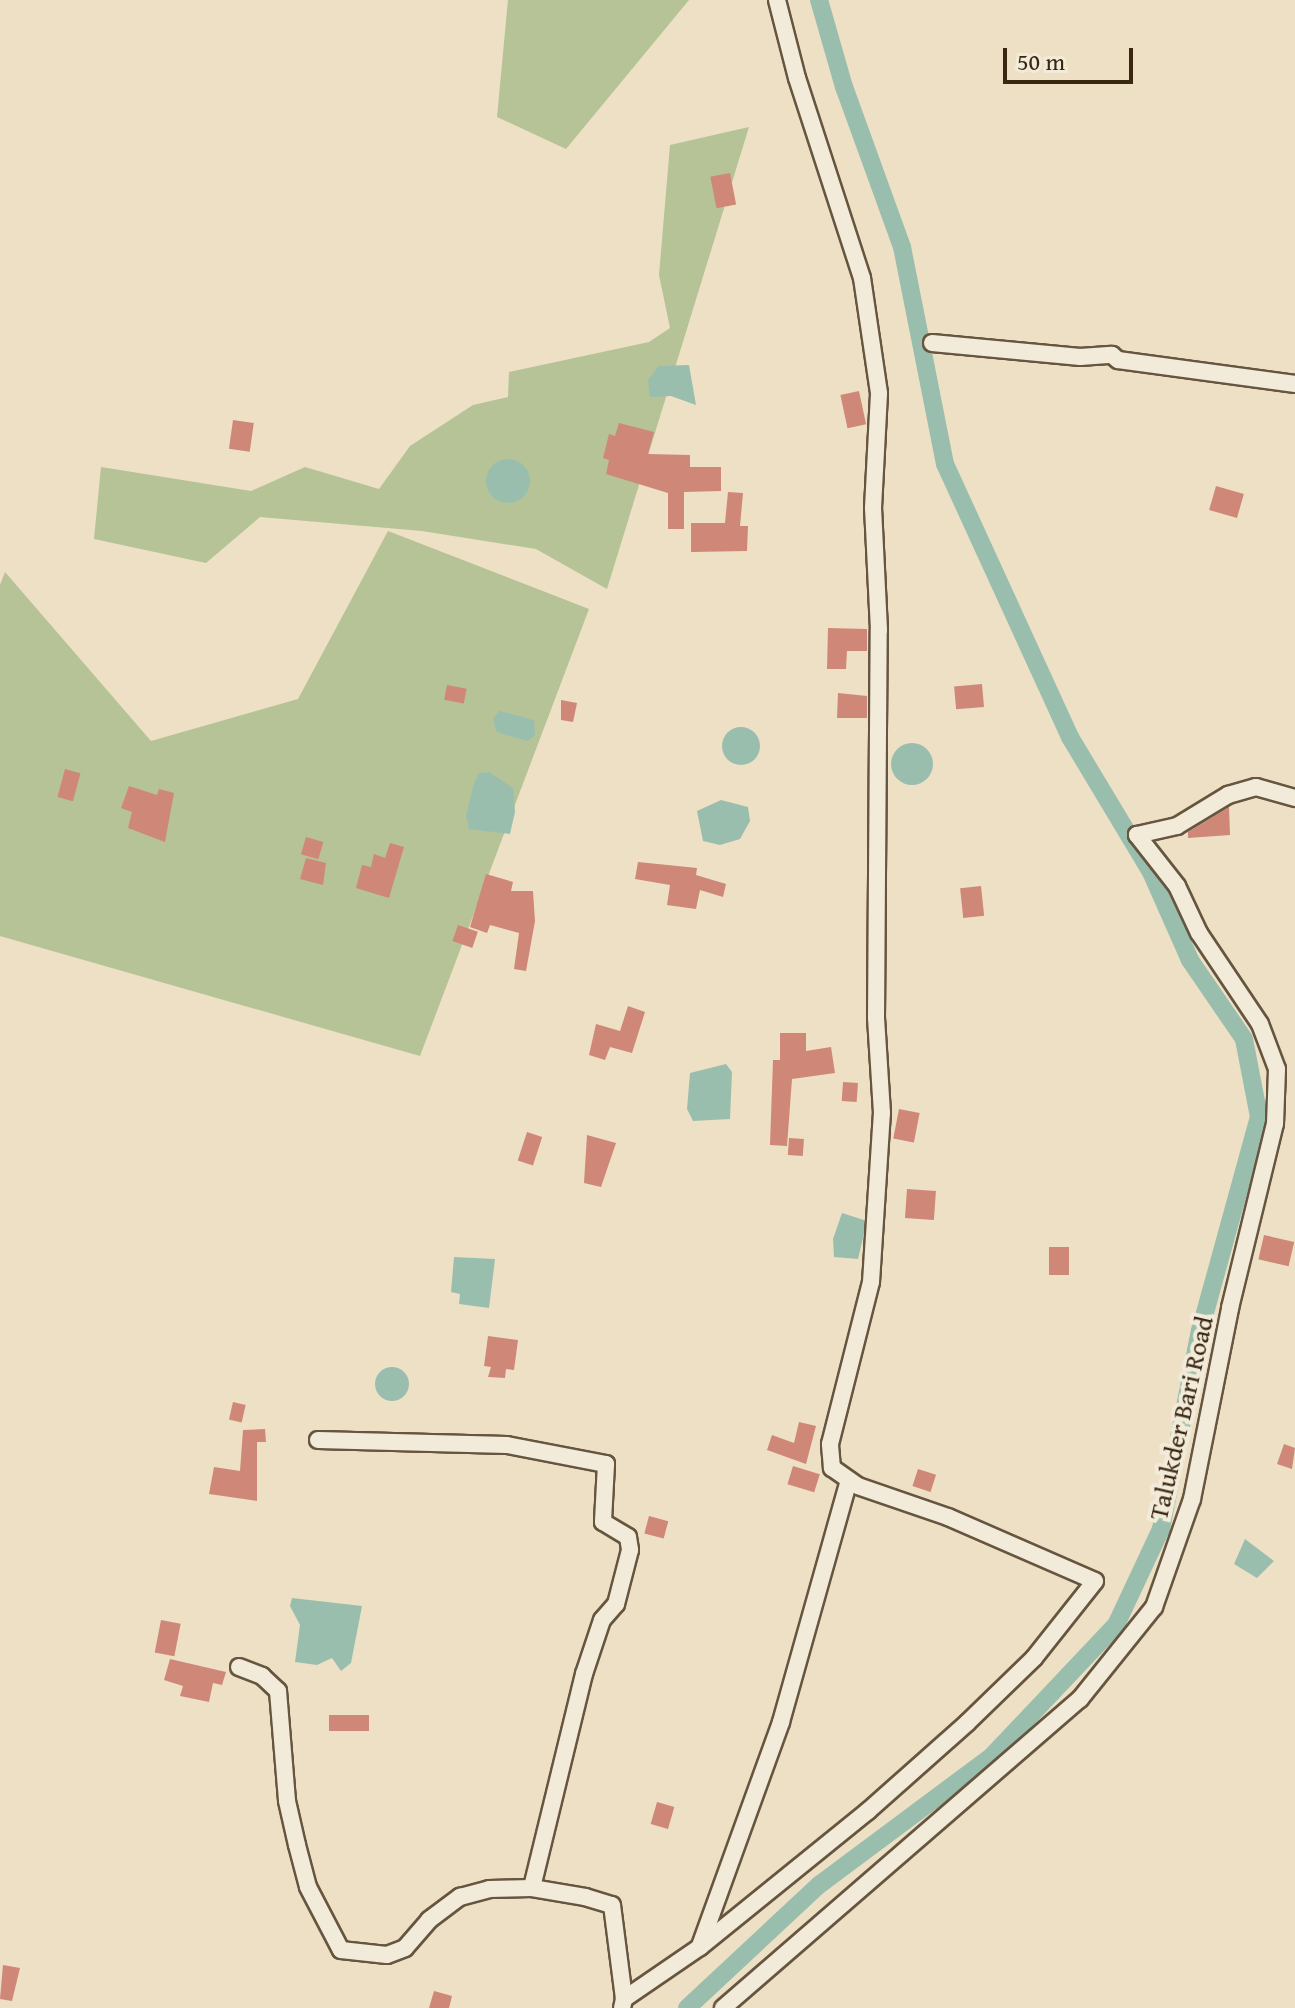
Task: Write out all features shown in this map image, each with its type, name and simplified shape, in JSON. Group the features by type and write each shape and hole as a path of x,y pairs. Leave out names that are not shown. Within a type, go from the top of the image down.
{"street":[{"path":"239,1667 262,1676 278,1691 287,1801 297,1845 308,1887 341,1950 387,1955 405,1948 429,1920 460,1897 489,1889 532,1888 612,1905 623,2003 700,1947 967,1723 1034,1658 1095,1581 849,1480 832,1468 830,1444 871,1282 882,1113 876,1018 879,630 873,508 879,393 862,278 797,78 777,0"},
{"path":"932,343 1080,357 1112,355 1118,360 1204,367 1295,384"},
{"name":"Talukder Bari Road","path":"723,2008 1080,1699 1154,1607 1192,1499 1230,1308 1275,1124 1277,1069 1260,1024 1199,933 1177,886 1137,835 1177,826 1228,795 1256,787 1295,798"},
{"path":"318,1440 507,1445 606,1464 603,1522 628,1537 630,1550 616,1604 602,1620 584,1674 532,1888"},
{"path":"700,1947 781,1722 849,1480"}],"shaded area":[{"path":"508,0 689,0 566,149 497,117"},
{"path":"749,127 607,589 536,549 422,531 260,517 206,563 94,539 101,467 251,491 305,467 379,489 410,446 473,405 508,397 509,372 649,342 670,328 659,275 670,145"},
{"path":"689,365 696,405 671,396 650,397 648,380 659,366"},
{"path":"508,459 523,466 530,481 523,496 508,503 493,496 486,481 493,466"},
{"path":"388,531 589,609 420,1056 0,936 0,585 5,572 151,741 298,699"},
{"path":"499,711 534,720 535,735 527,741 497,732 493,719"},
{"path":"741,727 754,733 760,746 754,759 741,765 728,759 722,746 728,733"},
{"path":"912,743 927,749 933,764 927,779 912,785 897,779 891,764 897,749"},
{"path":"489,772 513,788 515,812 510,834 469,829 466,816 474,783 479,773"},
{"path":"721,800 748,807 750,821 740,839 720,845 703,841 697,811"},
{"path":"726,1064 732,1072 730,1119 693,1121 687,1109 690,1073"},
{"path":"842,1213 867,1221 858,1259 834,1257 833,1239"},
{"path":"454,1257 495,1259 489,1308 459,1304 460,1294 451,1292"},
{"path":"392,1367 404,1372 409,1384 404,1396 392,1401 380,1396 375,1384 380,1372"},
{"path":"1245,1539 1274,1561 1257,1578 1234,1564"},
{"path":"292,1598 362,1606 351,1663 341,1671 332,1658 317,1665 295,1662 300,1625 290,1606"}],"building":[{"path":"730,173 736,204 716,208 710,177"},
{"path":"859,391 866,424 847,428 840,395"},
{"path":"233,420 254,423 250,452 229,449"},
{"path":"619,423 654,432 648,454 690,455 690,467 721,467 721,491 684,492 684,529 668,529 668,493 606,474 609,460 603,458 609,434 615,436"},
{"path":"1216,486 1244,494 1237,518 1209,510"},
{"path":"728,492 743,493 740,526 748,526 747,551 691,552 691,523 725,523"},
{"path":"828,628 867,629 867,651 847,651 846,669 827,669"},
{"path":"982,684 984,707 956,709 954,686"},
{"path":"447,685 467,689 464,704 444,700"},
{"path":"838,693 867,696 867,718 837,718"},
{"path":"561,700 577,703 573,722 561,720"},
{"path":"65,769 80,773 73,801 57,797"},
{"path":"129,786 157,795 159,789 174,793 165,842 128,828 132,812 121,808"},
{"path":"1229,807 1230,835 1188,838 1188,832"},
{"path":"306,837 323,842 318,859 301,854"},
{"path":"390,843 404,847 389,898 356,888 362,865 371,867 374,854 385,858"},
{"path":"306,858 326,863 323,885 300,879"},
{"path":"638,862 697,868 696,875 726,884 723,897 700,890 696,909 667,905 670,885 635,879"},
{"path":"486,874 513,882 511,891 533,891 535,921 526,971 514,969 519,933 490,925 487,933 470,927"},
{"path":"981,886 984,916 963,918 960,888"},
{"path":"458,925 478,932 472,948 452,941"},
{"path":"628,1006 645,1012 632,1053 610,1047 605,1060 589,1055 596,1024 620,1031"},
{"path":"780,1033 806,1033 806,1051 831,1047 835,1073 792,1079 787,1146 770,1145 773,1060 780,1060"},
{"path":"843,1082 858,1083 857,1102 842,1101"},
{"path":"899,1109 920,1113 914,1142 893,1138"},
{"path":"527,1132 542,1137 533,1165 518,1161"},
{"path":"587,1135 616,1143 601,1187 584,1183"},
{"path":"789,1138 804,1139 803,1156 788,1155"},
{"path":"907,1189 936,1191 934,1220 905,1218"},
{"path":"1264,1235 1294,1242 1289,1266 1258,1259"},
{"path":"1049,1247 1069,1247 1069,1275 1049,1275"},
{"path":"488,1336 518,1340 514,1370 506,1369 505,1378 488,1377 491,1367 484,1366"},
{"path":"233,1402 246,1405 242,1422 229,1420"},
{"path":"799,1422 816,1426 806,1464 767,1450 772,1435 794,1443"},
{"path":"265,1429 266,1442 257,1442 257,1501 209,1494 214,1467 240,1471 243,1430"},
{"path":"1284,1444 1295,1448 1292,1469 1277,1464"},
{"path":"793,1466 820,1474 814,1492 787,1484"},
{"path":"918,1469 936,1475 931,1492 912,1486"},
{"path":"649,1516 668,1521 664,1539 644,1533"},
{"path":"161,1620 181,1624 174,1656 155,1652"},
{"path":"170,1659 226,1672 222,1685 213,1683 209,1702 180,1696 183,1686 164,1680"},
{"path":"329,1715 369,1715 369,1731 329,1731"},
{"path":"657,1802 674,1807 668,1829 651,1824"},
{"path":"3,1965 20,1968 12,2001 0,1999"},
{"path":"434,1991 452,1996 449,2008 429,2008"}],"waterway":[{"path":"687,2008 819,1885 991,1757 1116,1625 1161,1529 1200,1331 1259,1117 1244,1039 1190,960 1151,872 1070,737 945,464 902,247 844,87 819,0"}]}
